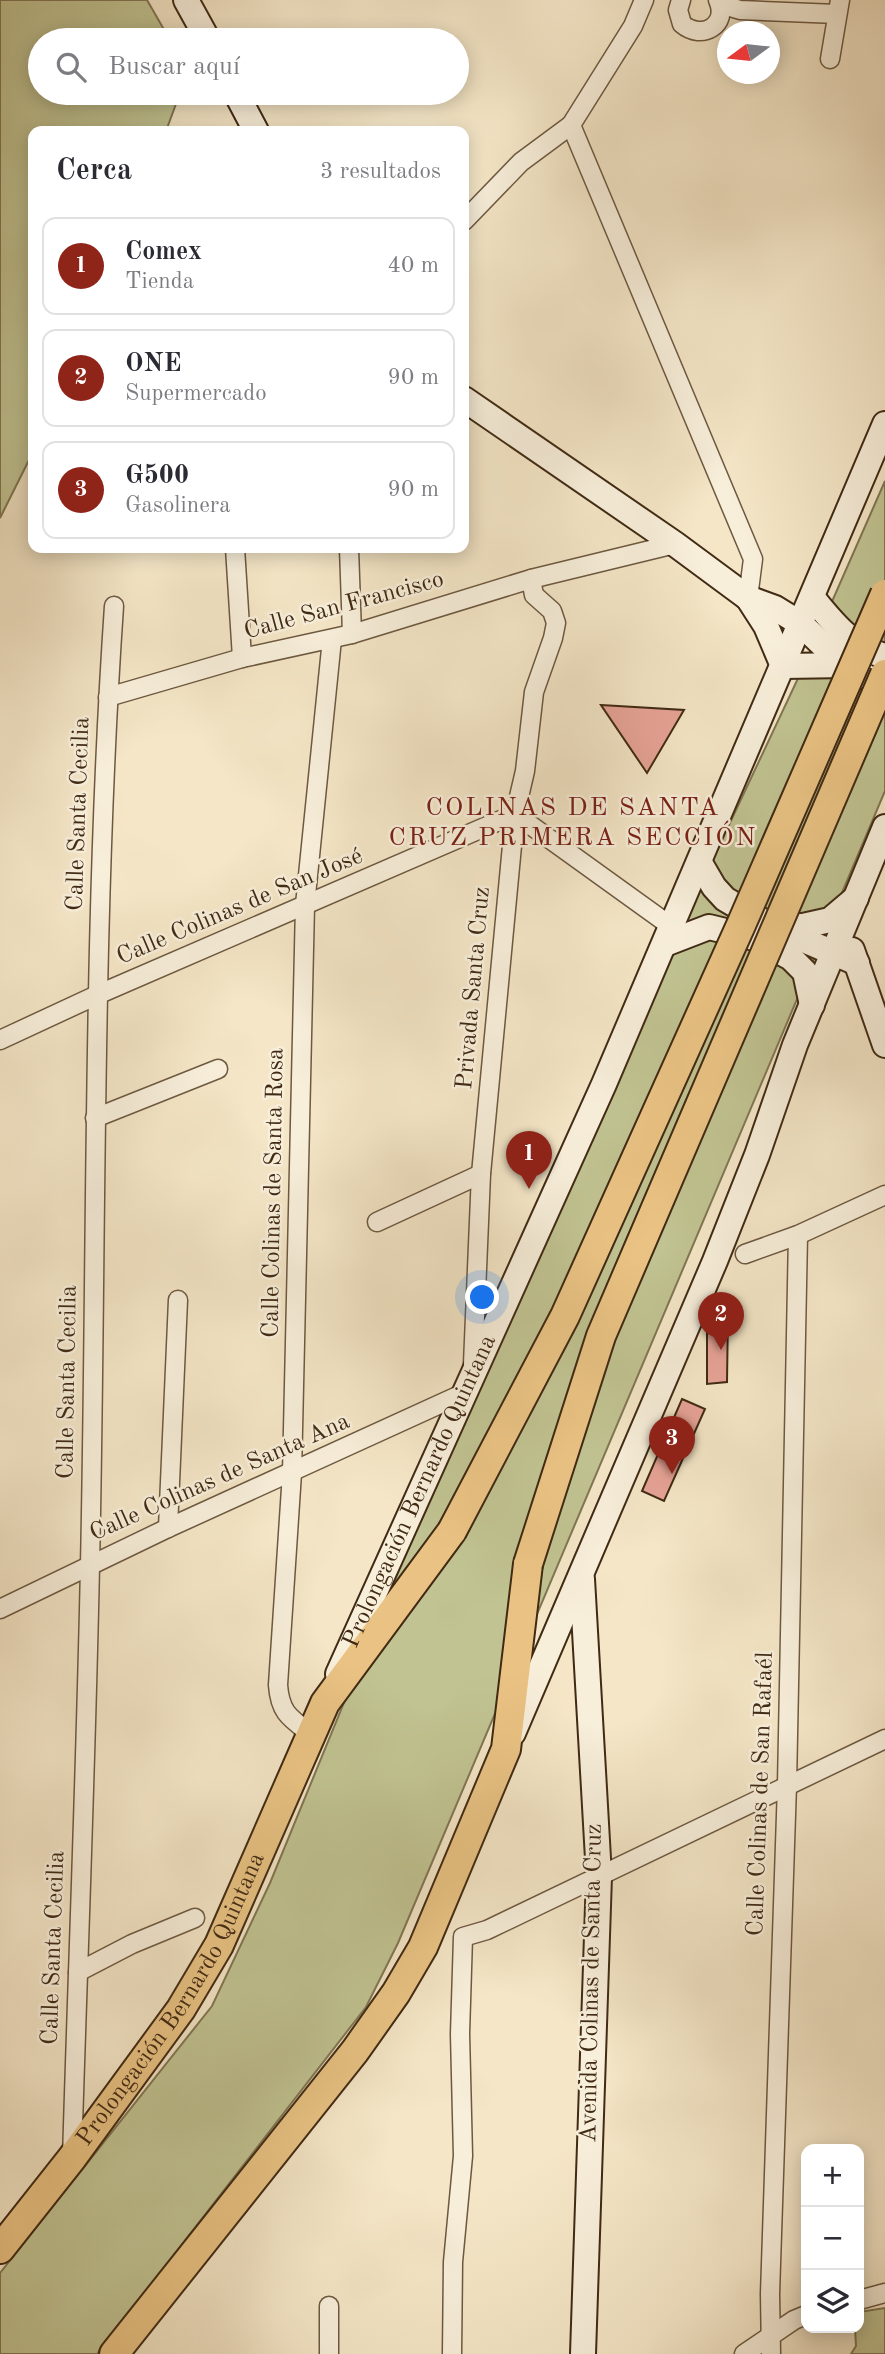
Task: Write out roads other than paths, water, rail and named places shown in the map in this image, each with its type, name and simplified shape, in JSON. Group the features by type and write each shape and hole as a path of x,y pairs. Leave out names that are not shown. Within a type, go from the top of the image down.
{"main road":[{"path":"324,1703 452,1531 565,1316 736,938 885,594"},
{"path":"114,2354 355,2051 396,1993 423,1947 506,1749 528,1564 601,1336 885,674"},
{"name":"Prolongación Bernardo Quintana","path":"0,2249 72,2158 181,2009 219,1945 324,1703"}],"street":[{"path":"187,0 202,28"},
{"path":"469,216 521,162 571,125 633,26 644,0"},
{"path":"677,3 682,24 695,32 709,30 719,19 719,2 838,7 830,59"},
{"path":"242,105 253,126"},
{"path":"571,125 753,559 748,598 766,626 783,666 848,664"},
{"path":"469,402 676,544 748,598 775,608 801,624 848,664 885,690"},
{"name":"Prolongación Bernardo Quintana","path":"324,1703 668,936 885,424"},
{"name":"Calle San Francisco","path":"107,697 242,658 352,634 531,579 676,544"},
{"path":"235,553 242,658"},
{"path":"349,553 352,634"},
{"name":"Privada Santa Cruz","path":"467,1385 481,1174 515,814 525,771 534,692 556,623 552,611 534,595 531,579"},
{"path":"812,597 836,627 862,648 885,656"},
{"name":"Calle Santa Cecilia","path":"72,2158 90,1564 97,995 107,697 114,606"},
{"name":"Calle Colinas de Santa Rosa","path":"311,1734 285,1714 278,1693 292,1473 305,905 332,639"},
{"path":"515,814 668,936 709,927 754,938 792,958 805,972 812,1005"},
{"name":"Calle Colinas de San José","path":"0,1040 97,995 515,814"},
{"path":"885,827 845,928 846,958 885,1045"},
{"path":"700,863 714,887 725,899 771,926 846,958"},
{"path":"771,926 803,926 830,920 858,896"},
{"path":"506,1749 724,1237 812,1005 846,958"},
{"path":"95,1118 218,1069"},
{"path":"377,1222 481,1174"},
{"path":"745,1254 798,1235 885,1195"},
{"name":"Calle Colinas de San Rafaél","path":"771,2354 770,2294 787,1785 798,1235"},
{"path":"168,1528 178,1300"},
{"name":"Calle Colinas de Santa Ana","path":"0,1609 90,1564 292,1473 467,1385"},
{"name":"Avenida Colinas de Santa Cruz","path":"582,1571 599,1876 583,2354"},
{"path":"452,2354 453,2262 463,2156 460,2034 463,1937 487,1930 885,1739"},
{"path":"78,1972 132,1944 195,1918"},
{"path":"864,2299 885,2293"},
{"path":"329,2354 330,2306"},
{"path":"744,2354 801,2318"}],"place":[{"name":"Comex","path":"529,1189"},
{"name":"ONE","path":"721,1350"},
{"name":"G500","path":"672,1474"}],"district":[{"name":"COLINAS DE SANTA CRUZ PRIMERA SECCIÓN","path":"573,823"}]}
